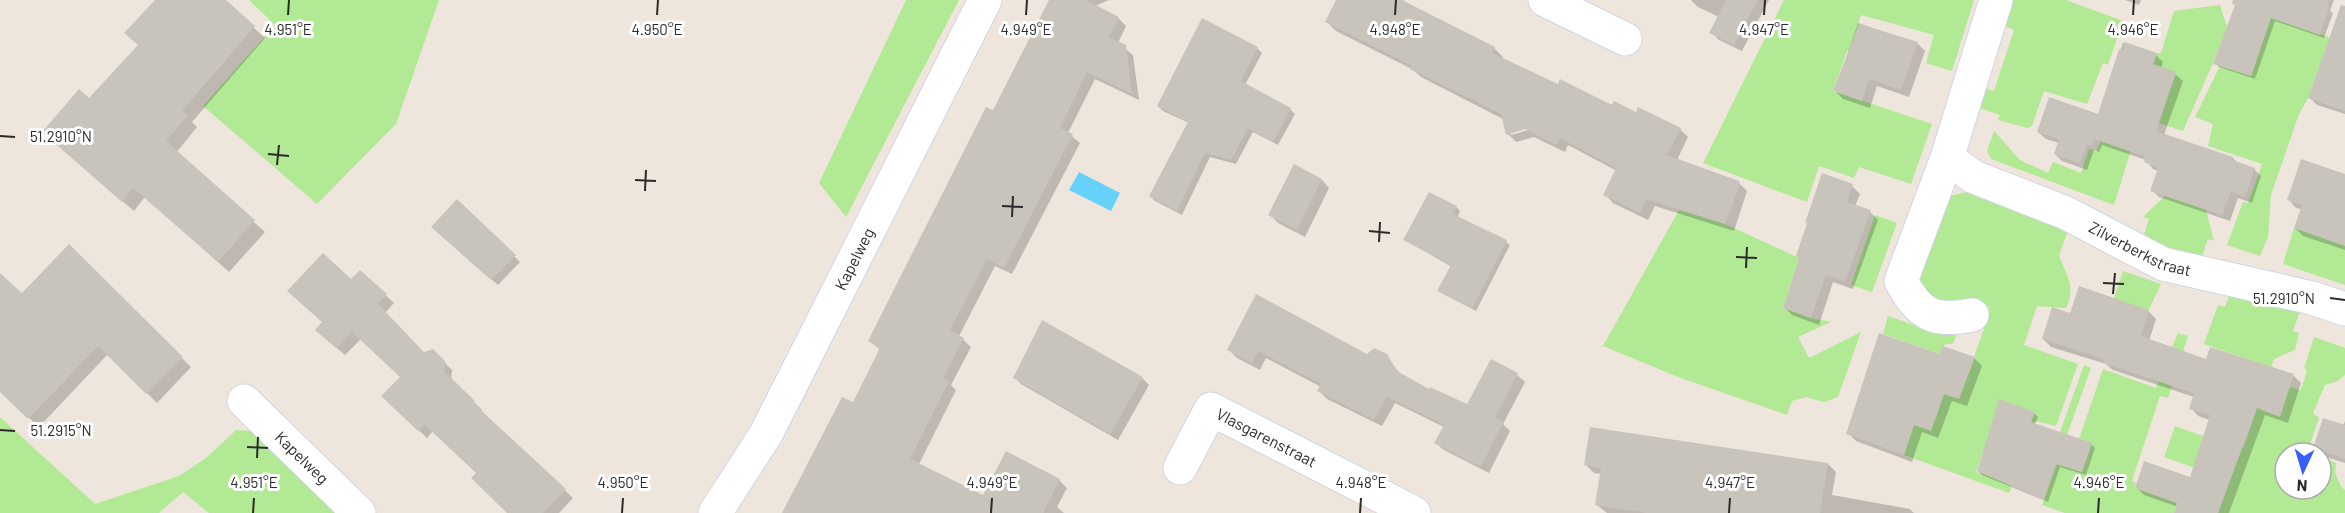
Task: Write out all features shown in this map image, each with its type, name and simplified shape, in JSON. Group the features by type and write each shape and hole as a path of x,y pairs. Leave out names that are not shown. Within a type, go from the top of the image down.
{"street":[{"name":"Kapelweg","path":"715,513 772,424 985,0"},
{"path":"1545,0 1625,39"},
{"path":"1972,315 1949,320 1927,313 1912,300 1901,281 1947,158 1996,0"},
{"name":"Zilverberkstraat","path":"1947,158 1974,177 2066,213 2163,264 2312,298 2345,309"},
{"name":"Kapelweg","path":"244,401 359,513"},
{"name":"Vlasgarenstraat","path":"1180,468 1211,409 1414,513"}],"green space":[{"path":"249,0 439,0 396,124 317,204 203,106 275,25"},
{"path":"906,0 959,0 846,217 819,183"},
{"path":"1784,0 1974,0 1952,71 1926,63 1934,35 1861,15 1850,51 1847,51 1833,91 1932,124 1911,184 1859,167 1854,178 1819,166 1807,202 1703,163"},
{"path":"2011,0 2066,0 2123,21 2108,65 2103,63 2087,104 2044,91 2032,126 2027,128 1998,120 2000,115 1974,106 1981,87 1994,91 2014,30 2003,25"},
{"path":"2220,5 2227,27 2183,131 2159,123 2176,73 2157,66 2114,205 1991,159 1987,151 1994,131 2020,160 2048,173 2053,162 2081,173 2089,149 2097,151 2114,102 2149,77 2157,53 2161,53 2174,11"},
{"path":"2271,18 2338,40 2328,42 2308,98 2299,114 2271,195 2268,237 2260,256 2227,245 2243,202 2248,203 2262,164 2208,146 2213,124 2195,117 2220,66 2251,76"},
{"path":"1966,192 2069,227 2059,256 2069,282 2069,301 2066,308 2037,306 2024,345 2078,364 2056,426 2035,421 2009,493 1904,455 1914,425 1931,430 1944,394 1959,399 1989,315 1989,307 1980,301 1952,303 1929,299 1916,278 1946,197","holes":["1983,451 1994,454 1988,475 1976,472"]},
{"path":"2165,196 2206,210 2214,241 2208,239 2200,262 2142,241 2149,219 2143,217"},
{"path":"1679,210 1725,224 1799,258 1783,308 1831,322 1798,337 1809,358 1861,332 1838,397 1824,402 1806,397 1792,401 1787,415 1678,377 1603,346"},
{"path":"1875,215 1897,223 1872,292 1851,285"},
{"path":"2294,228 2345,246 2345,285 2283,264"},
{"path":"2123,271 2161,284 2149,310 2114,299"},
{"path":"2231,291 2302,306 2293,331 2299,333 2295,350 2274,359 2271,367 2204,344 2218,305 2225,307"},
{"path":"1888,316 1939,334 1956,335 1954,343 1944,345 1940,354 1883,334"},
{"path":"2178,333 2188,336 2168,398 2160,396 2132,481 2136,483 2135,488 2177,503 2174,513 2065,513 2042,505 2057,464 2082,472 2092,443 2079,439 2103,369 2156,388"},
{"path":"2314,337 2345,348 2345,375 2338,381 2325,385 2313,413 2319,418 2311,441 2273,441 2273,501 2333,501 2333,462 2336,463 2335,473 2345,490 2345,513 2218,513 2226,490 2209,473 2164,457 2175,426 2203,436 2201,444 2244,447 2257,408 2273,414 2281,390 2288,392 2290,387 2301,390 2307,370 2304,368"},
{"path":"2084,365 2091,368 2067,435 2060,432"},
{"path":"0,417 95,504 179,476 206,458 236,430 255,431 346,513 209,513 183,492 159,513 0,513"}],"water":[{"path":"1079,172 1120,193 1111,211 1069,190"}],"building":[{"path":"155,0 226,0 255,26 182,111 188,115 166,141 255,220 218,262 133,188 122,202 42,132 79,89 89,98 138,45 124,33"},
{"path":"1049,0 1086,0 1119,17 1109,37 1126,45 1132,94 1087,72 1060,128 1073,134 1004,268 987,259 950,330 964,338 943,378 949,381 910,459 983,495 1006,451 1060,479 1043,513 782,513 842,397 853,402 880,348 868,341 986,107 993,110"},
{"path":"1336,0 1402,0 1495,47 1492,53 1558,84 1560,79 1612,105 1614,101 1636,112 1638,107 1681,128 1667,155 1739,181 1740,184 1725,224 1646,199 1640,213 1603,195 1616,168 1560,138 1556,145 1525,129 1506,135 1501,114 1410,69 1412,66 1325,22"},
{"path":"1726,0 1758,0 1734,45 1709,33"},
{"path":"2233,0 2329,0 2327,7 2329,8 2320,35 2271,18 2251,76 2213,64 2235,5 2232,4"},
{"path":"2341,5 2345,6 2345,111 2308,98"},
{"path":"1202,18 1258,47 1241,81 1291,108 1273,142 1248,128 1231,160 1205,153 1177,211 1149,196 1188,122 1157,106"},
{"path":"1859,24 1918,42 1901,90 1869,79 1862,101 1833,91"},
{"path":"2125,42 2157,53 2153,64 2176,72 2156,131 2233,157 2232,160 2255,168 2245,197 2231,191 2222,215 2150,191 2158,168 2144,162 2146,157 2094,139 2092,146 2087,144 2080,164 2054,154 2059,139 2037,132 2049,97 2098,114 2119,49 2123,50"},
{"path":"2301,159 2345,174 2345,246 2294,228 2302,205 2287,200"},
{"path":"1294,164 1322,179 1297,230 1268,215"},
{"path":"1822,173 1853,184 1847,202 1871,210 1845,282 1826,275 1811,318 1783,308 1799,258 1796,256 1807,223 1805,223"},
{"path":"1429,192 1457,206 1453,214 1507,240 1472,309 1437,291 1451,265 1403,240"},
{"path":"457,199 516,255 491,280 431,227"},
{"path":"69,244 183,357 146,394 98,346 28,419 0,392 0,273 22,293"},
{"path":"323,253 351,279 360,270 387,294 378,304 424,352 433,349 445,361 444,371 475,401 473,403 566,489 543,513 507,513 471,478 476,473 425,425 418,431 381,396 400,377 352,332 336,348 315,330 322,322 287,291"},
{"path":"2079,286 2149,310 2141,336 2206,359 2210,347 2294,374 2280,417 2257,408 2218,513 2174,513 2177,503 2135,488 2144,461 2190,477 2210,415 2189,409 2194,393 2103,363 2104,359 2042,339 2052,307 2070,313"},
{"path":"1256,294 1367,354 1374,348 1387,354 1397,371 1429,389 1430,387 1467,404 1491,359 1518,373 1495,418 1503,422 1481,467 1434,443 1444,425 1387,397 1374,420 1317,391 1321,384 1258,351 1252,363 1227,350"},
{"path":"1042,320 1143,377 1110,434 1013,378"},
{"path":"1879,333 1940,354 1943,346 1975,357 1959,399 1944,394 1931,431 1914,425 1904,455 1846,434"},
{"path":"1999,399 2035,412 2031,422 2092,443 2082,472 2056,464 2044,500 1977,471"},
{"path":"2323,418 2345,425 2345,459 2333,455 2333,441 2315,441"},
{"path":"1590,427 1828,463 1820,513 1646,513 1595,505 1601,468 1584,465"}]}
